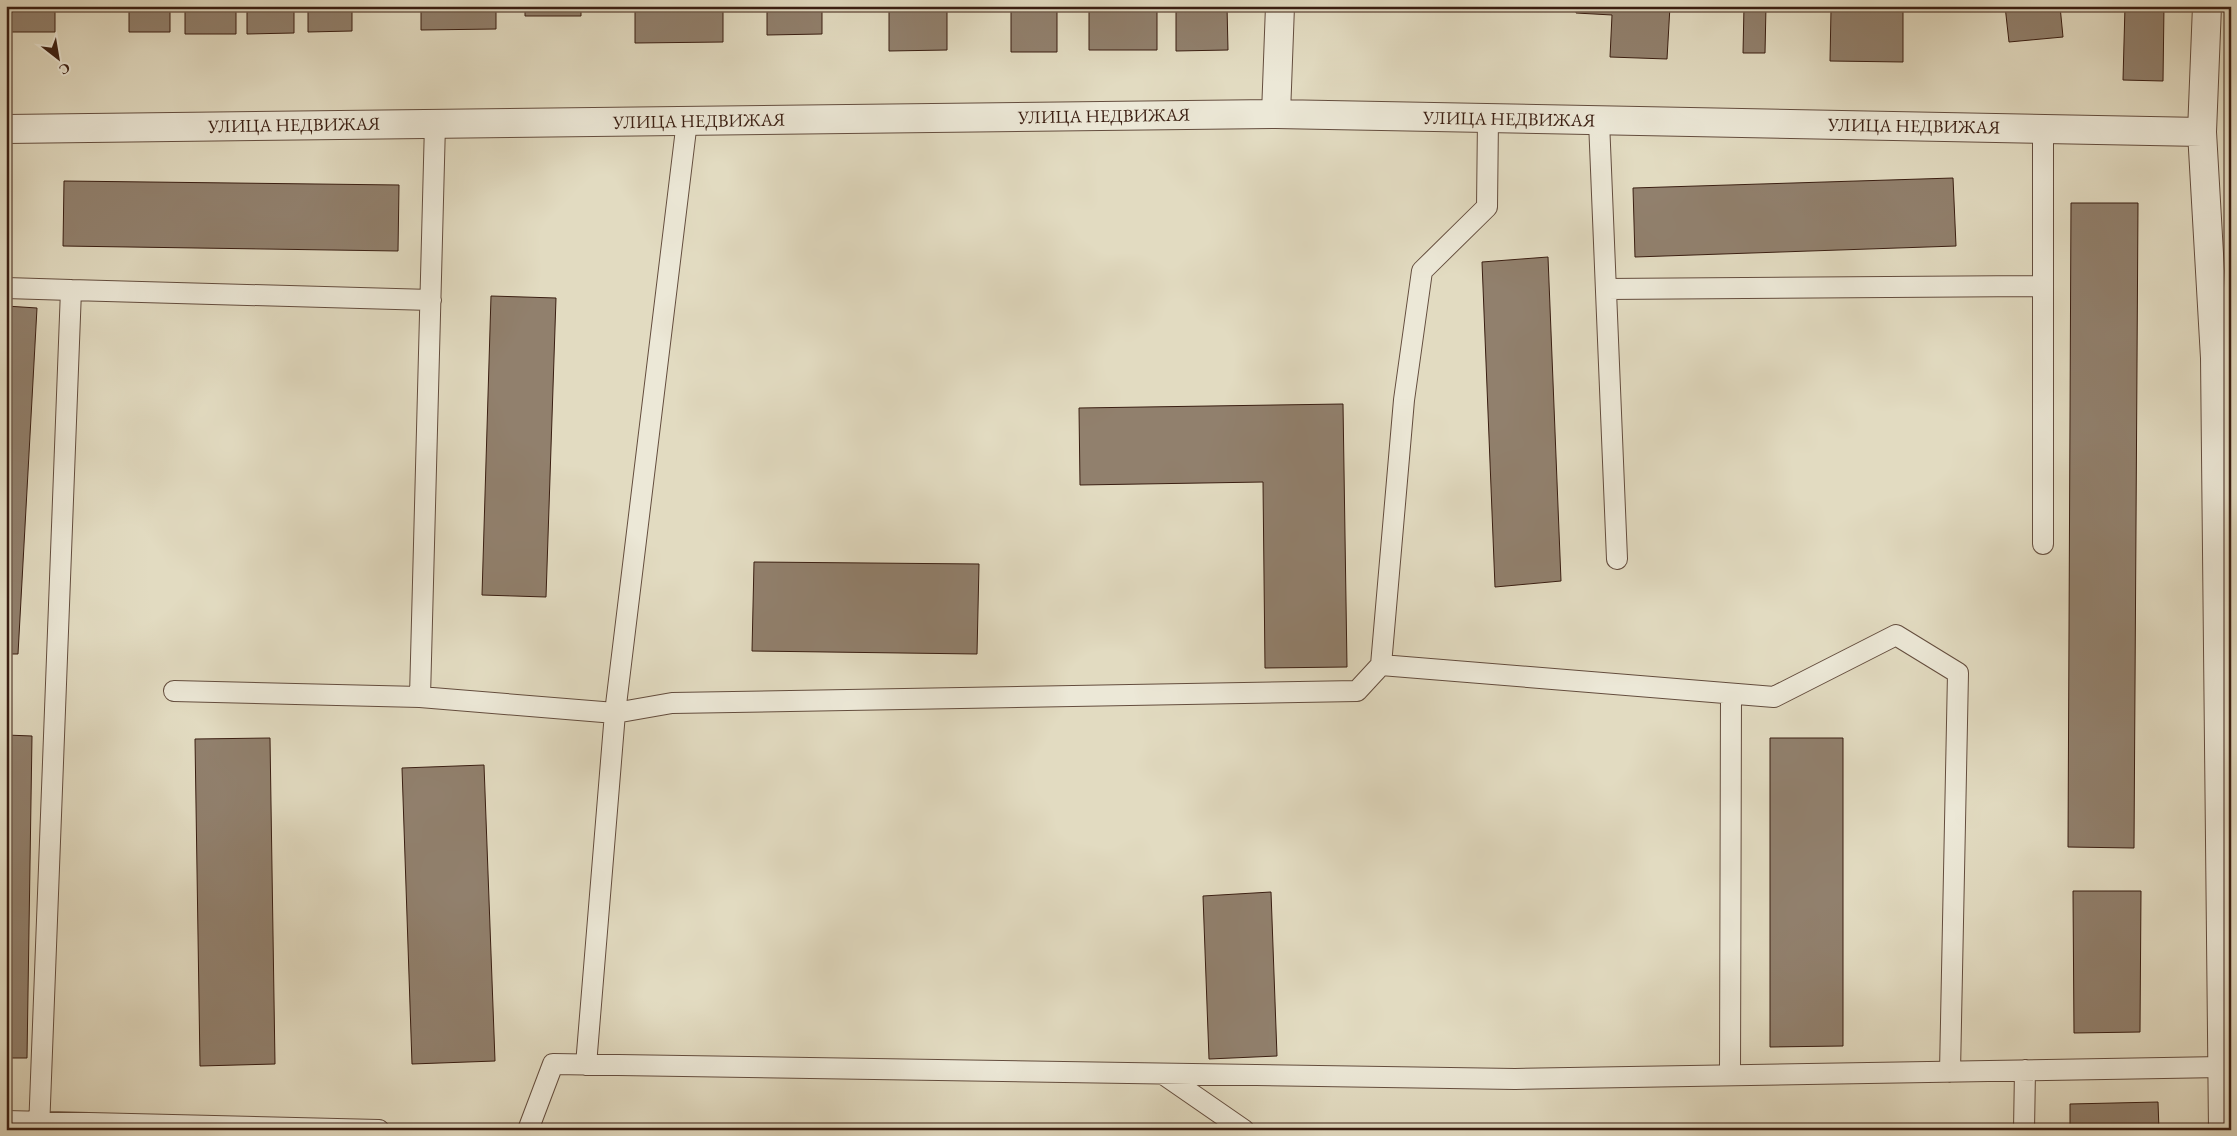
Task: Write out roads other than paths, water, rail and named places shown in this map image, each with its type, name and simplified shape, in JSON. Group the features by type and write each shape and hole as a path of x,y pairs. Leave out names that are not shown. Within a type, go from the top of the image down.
{"street":[{"path":"1276,114 1280,6"},
{"path":"2206,6 2202,132 2223,358 2225,782 2223,1130"},
{"name":"УЛИЦА НЕДВИЖАЯ","path":"6,129 1276,114 2202,132"}],"lane":[{"path":"174,691 420,697 615,712 672,703 1357,690 1381,665 1404,400 1422,271 1487,207 1488,118"},
{"path":"586,1065 615,712 687,121"},
{"path":"1599,121 1618,560"},
{"path":"420,697 436,124"},
{"path":"2043,129 2043,544"},
{"path":"1606,289 2043,286"},
{"path":"6,288 431,300"},
{"path":"39,1126 71,290"},
{"path":"1381,665 1774,697 1896,635 1958,673 1950,1072"},
{"path":"1730,1075 1731,694"},
{"path":"528,1130 553,1064 1515,1079 2222,1067"},
{"path":"2024,1130 2025,1070"},
{"path":"1163,1074 1244,1130"},
{"path":"6,1121 39,1126 379,1130"}]}
